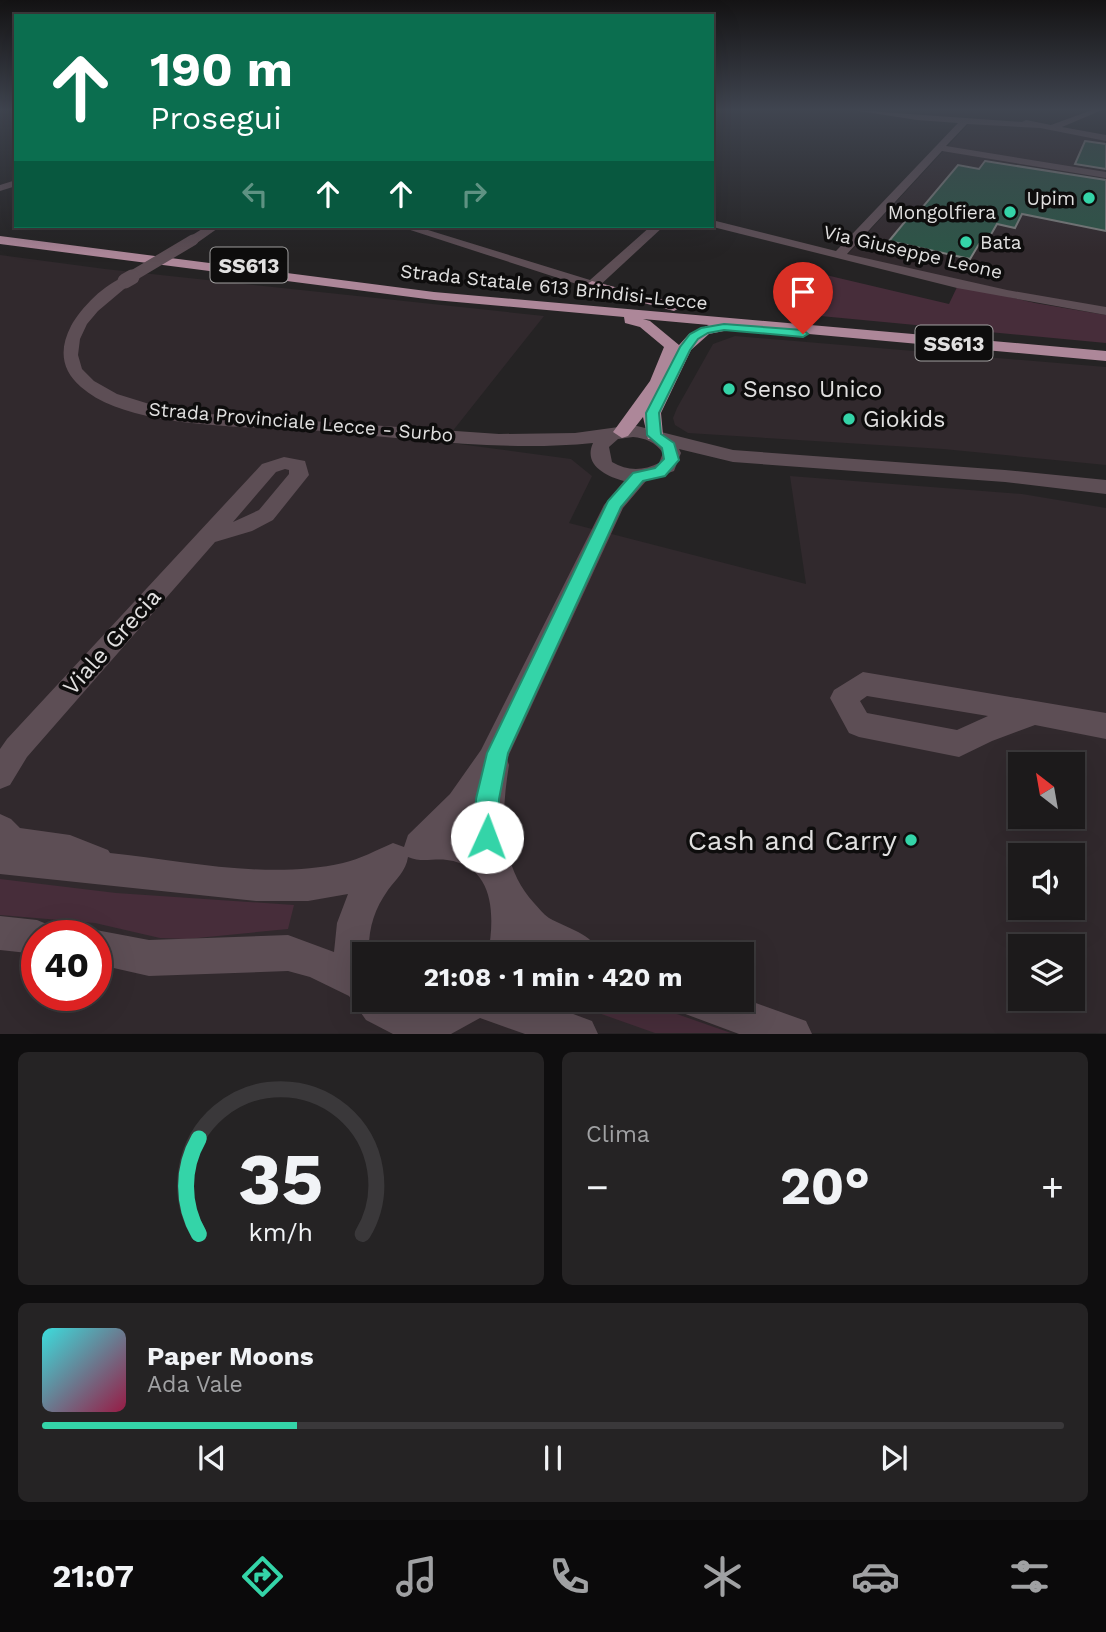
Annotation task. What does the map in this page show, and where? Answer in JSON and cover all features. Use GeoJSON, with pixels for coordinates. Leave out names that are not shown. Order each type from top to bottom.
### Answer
{"type":"FeatureCollection","features":[{"type":"Feature","properties":{"kind":"highway","name":"Strada Statale 613 Brindisi-Lecce"},"geometry":{"type":"LineString","coordinates":[[0,234],[438,289],[1106,348]]}},
{"type":"Feature","properties":{"kind":"highway","name":"Strada Statale 613 Brindisi-Lecce"},"geometry":{"type":"LineString","coordinates":[[0,240],[435,296],[1106,356]]}},
{"type":"Feature","properties":{"kind":"highway"},"geometry":{"type":"LineString","coordinates":[[592,285],[664,305],[796,318],[815,323]]}},
{"type":"Feature","properties":{"kind":"highway"},"geometry":{"type":"LineString","coordinates":[[507,303],[538,310],[624,319],[645,324],[672,346],[669,363],[638,414],[617,434]]}},
{"type":"Feature","properties":{"kind":"highway"},"geometry":{"type":"LineString","coordinates":[[658,438],[652,413],[684,349],[694,337],[705,330],[724,327],[855,338],[890,338]]}},
{"type":"Feature","properties":{"kind":"street"},"geometry":{"type":"LineString","coordinates":[[838,256],[930,158]]}},
{"type":"Feature","properties":{"kind":"street"},"geometry":{"type":"LineString","coordinates":[[1003,158],[1106,175]]}},
{"type":"Feature","properties":{"kind":"street","name":"Via Giuseppe Leone"},"geometry":{"type":"LineString","coordinates":[[714,224],[838,256],[1028,298],[1106,311]]}},
{"type":"Feature","properties":{"kind":"street","name":"Strada Provinciale Lecce - Surbo"},"geometry":{"type":"LineString","coordinates":[[212,228],[125,281],[93,304],[83,317],[70,346],[72,361],[79,375],[109,397],[132,406],[192,416],[545,442],[617,434]]}},
{"type":"Feature","properties":{"kind":"street"},"geometry":{"type":"LineString","coordinates":[[410,228],[592,285],[656,228]]}},
{"type":"Feature","properties":{"kind":"street"},"geometry":{"type":"LineString","coordinates":[[614,505],[611,469],[599,453],[605,440],[617,434],[644,432],[658,438],[733,456],[1106,486]]}},
{"type":"Feature","properties":{"kind":"street"},"geometry":{"type":"LineString","coordinates":[[658,438],[672,453],[667,467]]}},
{"type":"Feature","properties":{"kind":"street","name":"Strada Provinciale Lecce - Surbo"},"geometry":{"type":"LineString","coordinates":[[545,442],[611,469]]}},
{"type":"Feature","properties":{"kind":"street"},"geometry":{"type":"LineString","coordinates":[[611,469],[638,477],[650,476],[667,467],[733,456]]}},
{"type":"Feature","properties":{"kind":"street"},"geometry":{"type":"LineString","coordinates":[[352,942],[352,929],[360,902],[374,878],[444,827],[471,795],[498,753],[614,505],[638,477]]}},
{"type":"Feature","properties":{"kind":"street","name":"Viale Grecia"},"geometry":{"type":"LineString","coordinates":[[0,775],[9,754],[207,537]]}},
{"type":"Feature","properties":{"kind":"street"},"geometry":{"type":"LineString","coordinates":[[1035,713],[983,730],[959,744],[859,724],[843,698],[863,684],[1035,713],[1106,726]]}},
{"type":"Feature","properties":{"kind":"street"},"geometry":{"type":"LineString","coordinates":[[498,753],[488,799],[487,837],[503,886],[511,925],[507,942]]}},
{"type":"Feature","properties":{"kind":"street"},"geometry":{"type":"LineString","coordinates":[[0,830],[13,843],[70,851],[129,873]]}},
{"type":"Feature","properties":{"kind":"street"},"geometry":{"type":"LineString","coordinates":[[0,858],[256,885],[308,885],[345,879],[407,852],[442,842],[463,846],[481,856],[534,928],[560,942]]}},
{"type":"Feature","properties":{"kind":"street"},"geometry":{"type":"LineString","coordinates":[[0,933],[21,935]]}},
{"type":"Feature","properties":{"kind":"street"},"geometry":{"type":"LineString","coordinates":[[112,950],[149,958],[288,953],[315,961],[352,982]]}},
{"type":"Feature","properties":{"kind":"street"},"geometry":{"type":"LineString","coordinates":[[388,1012],[398,1018],[425,1021],[455,1012]]}},
{"type":"Feature","properties":{"kind":"street"},"geometry":{"type":"LineString","coordinates":[[515,1012],[579,1034]]}},
{"type":"Feature","properties":{"kind":"street"},"geometry":{"type":"LineString","coordinates":[[730,1012],[793,1034]]}},
{"type":"Feature","properties":{"kind":"shaded area"},"geometry":{"type":"Polygon","coordinates":[[[936,158],[1106,158],[1106,308],[1018,293],[847,255],[936,158]]]}},
{"type":"Feature","properties":{"kind":"shaded area"},"geometry":{"type":"Polygon","coordinates":[[[0,255],[105,269],[544,316],[444,442],[571,459],[592,476],[569,523],[806,584],[790,476],[1022,494],[1106,508],[1106,1033],[0,1034],[0,255]]]}},
{"type":"Feature","properties":{"kind":"shaded area"},"geometry":{"type":"Polygon","coordinates":[[[813,272],[949,304],[958,285],[1035,303],[1106,315],[1106,343],[789,313],[792,306],[786,299],[813,272]]]}},
{"type":"Feature","properties":{"kind":"shaded area"},"geometry":{"type":"Polygon","coordinates":[[[735,336],[1106,367],[1106,465],[943,449],[688,433],[675,425],[673,418],[677,408],[713,344],[735,336]]]}},
{"type":"Feature","properties":{"kind":"shaded area"},"geometry":{"type":"Polygon","coordinates":[[[0,879],[116,893],[294,905],[288,929],[187,939],[160,938],[112,927],[112,920],[59,920],[0,915],[0,879]]]}},
{"type":"Feature","properties":{"kind":"shaded area"},"geometry":{"type":"Polygon","coordinates":[[[596,1012],[671,1012],[731,1033],[655,1033],[596,1012]]]}},
{"type":"Feature","properties":{"kind":"building"},"geometry":{"type":"Polygon","coordinates":[[[1077,158],[1106,158],[1106,169],[1075,164],[1077,158]]]}},
{"type":"Feature","properties":{"kind":"building","name":"Mongolfiera"},"geometry":{"type":"Polygon","coordinates":[[[985,161],[1106,180],[1106,231],[1022,214],[1015,228],[997,224],[985,245],[979,244],[970,259],[889,241],[917,207],[922,208],[958,165],[979,169],[985,161]]]}},
{"type":"Feature","properties":{"kind":"place","name":"Upim"},"geometry":{"type":"Point","coordinates":[1089,198]}},
{"type":"Feature","properties":{"kind":"place","name":"Mongolfiera"},"geometry":{"type":"Point","coordinates":[1010,212]}},
{"type":"Feature","properties":{"kind":"place","name":"Bata"},"geometry":{"type":"Point","coordinates":[966,242]}},
{"type":"Feature","properties":{"kind":"place","name":"Senso Unico"},"geometry":{"type":"Point","coordinates":[729,389]}},
{"type":"Feature","properties":{"kind":"place","name":"Giokids"},"geometry":{"type":"Point","coordinates":[849,419]}},
{"type":"Feature","properties":{"kind":"place","name":"Cash and Carry"},"geometry":{"type":"Point","coordinates":[911,840]}},
{"type":"Feature","properties":{"kind":"route"},"geometry":{"type":"LineString","coordinates":[[487,837],[488,799],[498,753],[614,505],[638,477],[660,472],[671,460],[669,446],[654,435],[652,413],[673,376],[684,349],[694,337],[705,330],[724,327],[803,334]]}}]}
